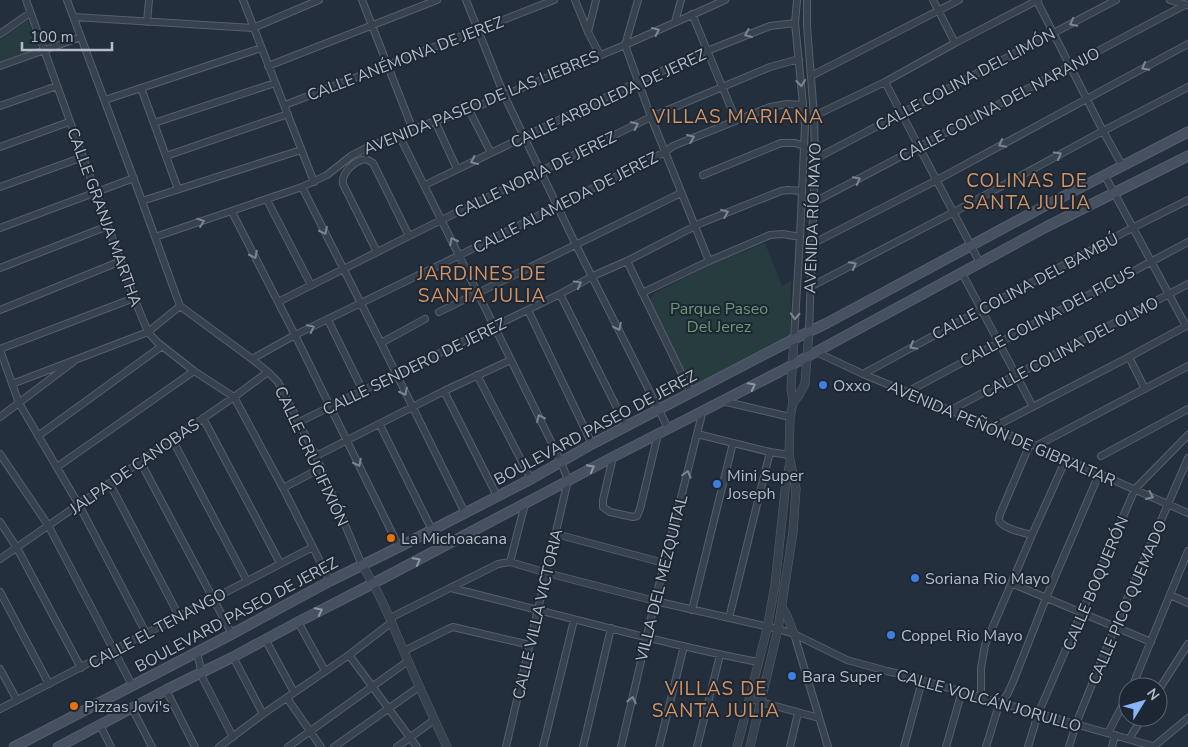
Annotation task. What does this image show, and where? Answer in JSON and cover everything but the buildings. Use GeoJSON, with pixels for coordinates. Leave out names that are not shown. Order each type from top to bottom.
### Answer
{"type":"FeatureCollection","features":[{"type":"Feature","properties":{"kind":"main road","name":"BOULEVARD PASEO DE JEREZ"},"geometry":{"type":"LineString","coordinates":[[14,747],[26,744],[132,685],[330,581],[531,479],[626,426],[827,323],[971,245],[1188,132]]}},
{"type":"Feature","properties":{"kind":"main road"},"geometry":{"type":"LineString","coordinates":[[65,746],[166,690],[374,584],[613,456],[792,365],[1046,227],[1188,156]]}},
{"type":"Feature","properties":{"kind":"street","name":"CALLE GRANJA MARTHA"},"geometry":{"type":"LineString","coordinates":[[26,0],[69,122],[148,332],[162,346],[194,371],[234,397]]}},
{"type":"Feature","properties":{"kind":"street"},"geometry":{"type":"LineString","coordinates":[[12,384],[148,332],[180,306],[67,0]]}},
{"type":"Feature","properties":{"kind":"street"},"geometry":{"type":"LineString","coordinates":[[147,22],[149,0]]}},
{"type":"Feature","properties":{"kind":"street"},"geometry":{"type":"LineString","coordinates":[[243,0],[314,182]]}},
{"type":"Feature","properties":{"kind":"street"},"geometry":{"type":"LineString","coordinates":[[74,17],[254,28],[320,0]]}},
{"type":"Feature","properties":{"kind":"street"},"geometry":{"type":"LineString","coordinates":[[362,0],[413,130]]}},
{"type":"Feature","properties":{"kind":"street"},"geometry":{"type":"LineString","coordinates":[[268,66],[437,0]]}},
{"type":"Feature","properties":{"kind":"street"},"geometry":{"type":"LineString","coordinates":[[466,0],[504,95],[524,138],[668,428]]}},
{"type":"Feature","properties":{"kind":"street","name":"CALLE ANÉMONA DE JEREZ"},"geometry":{"type":"LineString","coordinates":[[285,105],[554,0]]}},
{"type":"Feature","properties":{"kind":"street"},"geometry":{"type":"LineString","coordinates":[[575,0],[600,55]]}},
{"type":"Feature","properties":{"kind":"street"},"geometry":{"type":"LineString","coordinates":[[588,32],[596,0]]}},
{"type":"Feature","properties":{"kind":"street"},"geometry":{"type":"LineString","coordinates":[[638,0],[625,45],[651,117],[709,262]]}},
{"type":"Feature","properties":{"kind":"street"},"geometry":{"type":"LineString","coordinates":[[675,22],[681,0]]}},
{"type":"Feature","properties":{"kind":"street","name":"AVENIDA PASEO DE LAS LIEBRES"},"geometry":{"type":"LineString","coordinates":[[155,238],[314,182],[327,175],[359,151],[435,121],[469,110],[625,45],[724,0]]}},
{"type":"Feature","properties":{"kind":"street","name":"AVENIDA RÍO MAYO"},"geometry":{"type":"LineString","coordinates":[[750,747],[778,629],[796,505],[795,480],[789,455],[804,146],[803,105],[795,24],[797,0]]}},
{"type":"Feature","properties":{"kind":"street","name":"AVENIDA RÍO MAYO"},"geometry":{"type":"LineString","coordinates":[[793,403],[805,384],[814,202],[814,116],[807,26],[807,0]]}},
{"type":"Feature","properties":{"kind":"street"},"geometry":{"type":"LineString","coordinates":[[933,0],[955,43]]}},
{"type":"Feature","properties":{"kind":"street"},"geometry":{"type":"LineString","coordinates":[[811,76],[959,0]]}},
{"type":"Feature","properties":{"kind":"street"},"geometry":{"type":"LineString","coordinates":[[814,116],[886,82],[955,43],[1038,0],[1123,167]]}},
{"type":"Feature","properties":{"kind":"street","name":"CALLE COLINA DEL LIMÓN"},"geometry":{"type":"LineString","coordinates":[[815,159],[1116,0]]}},
{"type":"Feature","properties":{"kind":"street"},"geometry":{"type":"LineString","coordinates":[[1170,0],[1186,5]]}},
{"type":"Feature","properties":{"kind":"street","name":"CALLE COLINA DEL NARANJO"},"geometry":{"type":"LineString","coordinates":[[814,202],[920,148],[1070,65],[1186,5]]}},
{"type":"Feature","properties":{"kind":"street"},"geometry":{"type":"LineString","coordinates":[[0,34],[30,13]]}},
{"type":"Feature","properties":{"kind":"street"},"geometry":{"type":"LineString","coordinates":[[692,14],[736,120]]}},
{"type":"Feature","properties":{"kind":"street","name":"CALLE ARBOLEDA DE JEREZ"},"geometry":{"type":"LineString","coordinates":[[425,185],[638,82],[707,51],[761,28],[780,24],[795,24]]}},
{"type":"Feature","properties":{"kind":"street"},"geometry":{"type":"LineString","coordinates":[[0,66],[81,37]]}},
{"type":"Feature","properties":{"kind":"street"},"geometry":{"type":"LineString","coordinates":[[812,244],[937,180],[1188,44]]}},
{"type":"Feature","properties":{"kind":"street"},"geometry":{"type":"LineString","coordinates":[[105,100],[261,48]]}},
{"type":"Feature","properties":{"kind":"street","name":"CALLE NORIA DE JEREZ"},"geometry":{"type":"LineString","coordinates":[[278,302],[651,117],[770,67],[799,59]]}},
{"type":"Feature","properties":{"kind":"street"},"geometry":{"type":"LineString","coordinates":[[154,123],[275,82]]}},
{"type":"Feature","properties":{"kind":"street"},"geometry":{"type":"LineString","coordinates":[[886,82],[980,263]]}},
{"type":"Feature","properties":{"kind":"street"},"geometry":{"type":"LineString","coordinates":[[0,106],[57,86]]}},
{"type":"Feature","properties":{"kind":"street"},"geometry":{"type":"LineString","coordinates":[[810,287],[1188,87]]}},
{"type":"Feature","properties":{"kind":"street"},"geometry":{"type":"LineString","coordinates":[[140,88],[178,189]]}},
{"type":"Feature","properties":{"kind":"street","name":"CALLE ALAMEDA DE JEREZ"},"geometry":{"type":"LineString","coordinates":[[252,359],[665,152],[672,146],[778,105],[803,105]]}},
{"type":"Feature","properties":{"kind":"street"},"geometry":{"type":"LineString","coordinates":[[469,110],[491,153]]}},
{"type":"Feature","properties":{"kind":"street"},"geometry":{"type":"LineString","coordinates":[[166,156],[288,114]]}},
{"type":"Feature","properties":{"kind":"street"},"geometry":{"type":"LineString","coordinates":[[435,121],[457,169]]}},
{"type":"Feature","properties":{"kind":"street"},"geometry":{"type":"LineString","coordinates":[[0,147],[69,122]]}},
{"type":"Feature","properties":{"kind":"street"},"geometry":{"type":"LineString","coordinates":[[400,135],[561,462],[568,480]]}},
{"type":"Feature","properties":{"kind":"street"},"geometry":{"type":"LineString","coordinates":[[703,175],[780,143],[795,143],[804,146]]}},
{"type":"Feature","properties":{"kind":"street"},"geometry":{"type":"LineString","coordinates":[[142,201],[301,150]]}},
{"type":"Feature","properties":{"kind":"street"},"geometry":{"type":"LineString","coordinates":[[0,188],[83,156]]}},
{"type":"Feature","properties":{"kind":"street"},"geometry":{"type":"LineString","coordinates":[[377,252],[342,184],[345,174],[359,160],[366,159],[373,164],[409,236]]}},
{"type":"Feature","properties":{"kind":"street"},"geometry":{"type":"LineString","coordinates":[[992,428],[1187,326],[1162,285],[1151,261],[1104,176]]}},
{"type":"Feature","properties":{"kind":"street"},"geometry":{"type":"LineString","coordinates":[[0,228],[134,178]]}},
{"type":"Feature","properties":{"kind":"street"},"geometry":{"type":"LineString","coordinates":[[302,187],[465,513]]}},
{"type":"Feature","properties":{"kind":"street","name":"CALLE SENDERO DE JEREZ"},"geometry":{"type":"LineString","coordinates":[[300,422],[695,226],[782,191],[802,191]]}},
{"type":"Feature","properties":{"kind":"street"},"geometry":{"type":"LineString","coordinates":[[438,312],[682,193]]}},
{"type":"Feature","properties":{"kind":"street"},"geometry":{"type":"LineString","coordinates":[[267,200],[312,285]]}},
{"type":"Feature","properties":{"kind":"street","name":"CALLE COLINA DEL BAMBÚ"},"geometry":{"type":"LineString","coordinates":[[863,374],[1132,228],[1188,200]]}},
{"type":"Feature","properties":{"kind":"street"},"geometry":{"type":"LineString","coordinates":[[232,212],[400,547]]}},
{"type":"Feature","properties":{"kind":"street"},"geometry":{"type":"LineString","coordinates":[[0,268],[108,226]]}},
{"type":"Feature","properties":{"kind":"street"},"geometry":{"type":"LineString","coordinates":[[642,293],[770,235],[800,236]]}},
{"type":"Feature","properties":{"kind":"street","name":"CALLE COLINA DEL FICUS"},"geometry":{"type":"LineString","coordinates":[[907,392],[1188,242]]}},
{"type":"Feature","properties":{"kind":"street"},"geometry":{"type":"LineString","coordinates":[[627,260],[691,393]]}},
{"type":"Feature","properties":{"kind":"street"},"geometry":{"type":"LineString","coordinates":[[0,310],[121,261]]}},
{"type":"Feature","properties":{"kind":"street"},"geometry":{"type":"LineString","coordinates":[[962,273],[1033,407]]}},
{"type":"Feature","properties":{"kind":"street","name":"CALLE COLINA DEL OLMO"},"geometry":{"type":"LineString","coordinates":[[951,410],[1188,284]]}},
{"type":"Feature","properties":{"kind":"street"},"geometry":{"type":"LineString","coordinates":[[560,294],[626,426]]}},
{"type":"Feature","properties":{"kind":"street"},"geometry":{"type":"LineString","coordinates":[[134,298],[0,349],[19,403],[79,504],[146,633]]}},
{"type":"Feature","properties":{"kind":"street","name":"CALLE CRUCIFIXIÓN"},"geometry":{"type":"LineString","coordinates":[[180,306],[252,359],[278,382],[316,456],[362,565],[374,584],[391,620],[447,747]]}},
{"type":"Feature","properties":{"kind":"street"},"geometry":{"type":"LineString","coordinates":[[528,310],[592,444]]}},
{"type":"Feature","properties":{"kind":"street"},"geometry":{"type":"LineString","coordinates":[[381,343],[425,318]]}},
{"type":"Feature","properties":{"kind":"street"},"geometry":{"type":"LineString","coordinates":[[328,320],[363,391]]}},
{"type":"Feature","properties":{"kind":"street"},"geometry":{"type":"LineString","coordinates":[[38,436],[162,346]]}},
{"type":"Feature","properties":{"kind":"street","name":"AVENIDA PEÑÓN DE GIBRALTAR"},"geometry":{"type":"LineString","coordinates":[[816,352],[863,374],[1036,446],[1188,513]]}},
{"type":"Feature","properties":{"kind":"street"},"geometry":{"type":"LineString","coordinates":[[0,417],[81,357]]}},
{"type":"Feature","properties":{"kind":"street"},"geometry":{"type":"LineString","coordinates":[[1129,357],[1145,390]]}},
{"type":"Feature","properties":{"kind":"street"},"geometry":{"type":"LineString","coordinates":[[316,456],[444,391],[511,360]]}},
{"type":"Feature","properties":{"kind":"street"},"geometry":{"type":"LineString","coordinates":[[1036,446],[1188,366]]}},
{"type":"Feature","properties":{"kind":"street"},"geometry":{"type":"LineString","coordinates":[[57,467],[194,371]]}},
{"type":"Feature","properties":{"kind":"street","name":"JALPA DE CANOBAS"},"geometry":{"type":"LineString","coordinates":[[0,559],[268,372]]}},
{"type":"Feature","properties":{"kind":"street"},"geometry":{"type":"LineString","coordinates":[[477,375],[531,479]]}},
{"type":"Feature","properties":{"kind":"street"},"geometry":{"type":"LineString","coordinates":[[444,391],[497,496]]}},
{"type":"Feature","properties":{"kind":"street"},"geometry":{"type":"LineString","coordinates":[[234,397],[330,581]]}},
{"type":"Feature","properties":{"kind":"street"},"geometry":{"type":"LineString","coordinates":[[722,401],[790,417]]}},
{"type":"Feature","properties":{"kind":"street"},"geometry":{"type":"LineString","coordinates":[[1101,456],[1188,408]]}},
{"type":"Feature","properties":{"kind":"street","name":"VILLA DEL MEZQUITAL"},"geometry":{"type":"LineString","coordinates":[[621,747],[664,563],[703,410]]}},
{"type":"Feature","properties":{"kind":"street"},"geometry":{"type":"LineString","coordinates":[[203,418],[280,564]]}},
{"type":"Feature","properties":{"kind":"street"},"geometry":{"type":"LineString","coordinates":[[380,425],[432,530]]}},
{"type":"Feature","properties":{"kind":"street"},"geometry":{"type":"LineString","coordinates":[[613,456],[603,507],[610,512],[633,518],[637,516],[640,509],[658,434]]}},
{"type":"Feature","properties":{"kind":"street"},"geometry":{"type":"LineString","coordinates":[[697,434],[789,455]]}},
{"type":"Feature","properties":{"kind":"street","name":"CALLE BOQUERÓN"},"geometry":{"type":"LineString","coordinates":[[1028,747],[1038,714],[1135,489],[1188,435]]}},
{"type":"Feature","properties":{"kind":"street"},"geometry":{"type":"LineString","coordinates":[[172,439],[247,581]]}},
{"type":"Feature","properties":{"kind":"street"},"geometry":{"type":"LineString","coordinates":[[692,610],[733,443]]}},
{"type":"Feature","properties":{"kind":"street"},"geometry":{"type":"LineString","coordinates":[[1030,444],[1001,512],[999,521],[1009,528],[1032,535]]}},
{"type":"Feature","properties":{"kind":"street"},"geometry":{"type":"LineString","coordinates":[[729,618],[770,452]]}},
{"type":"Feature","properties":{"kind":"street"},"geometry":{"type":"LineString","coordinates":[[0,454],[48,525],[132,685]]}},
{"type":"Feature","properties":{"kind":"street","name":"CALLE PICO QUEMADO"},"geometry":{"type":"LineString","coordinates":[[1070,747],[1076,724],[1115,627],[1188,458]]}},
{"type":"Feature","properties":{"kind":"street"},"geometry":{"type":"LineString","coordinates":[[980,696],[980,668],[985,645],[1066,459]]}},
{"type":"Feature","properties":{"kind":"street"},"geometry":{"type":"LineString","coordinates":[[140,461],[232,634]]}},
{"type":"Feature","properties":{"kind":"street","name":"AVENIDA RÍO MAYO"},"geometry":{"type":"LineString","coordinates":[[737,747],[767,627],[775,585],[786,482],[790,463]]}},
{"type":"Feature","properties":{"kind":"street"},"geometry":{"type":"LineString","coordinates":[[283,488],[321,468]]}},
{"type":"Feature","properties":{"kind":"street"},"geometry":{"type":"LineString","coordinates":[[986,747],[996,715],[1008,693],[1099,474]]}},
{"type":"Feature","properties":{"kind":"street","name":"CALLE VILLA VICTORIA"},"geometry":{"type":"LineString","coordinates":[[506,747],[568,480]]}},
{"type":"Feature","properties":{"kind":"street"},"geometry":{"type":"LineString","coordinates":[[110,484],[179,616]]}},
{"type":"Feature","properties":{"kind":"street"},"geometry":{"type":"LineString","coordinates":[[223,746],[263,714],[349,655],[391,620],[498,564],[510,562],[525,504]]}},
{"type":"Feature","properties":{"kind":"street"},"geometry":{"type":"LineString","coordinates":[[0,522],[17,548],[81,668]]}},
{"type":"Feature","properties":{"kind":"street"},"geometry":{"type":"LineString","coordinates":[[556,534],[664,563]]}},
{"type":"Feature","properties":{"kind":"street","name":"CALLE EL TENANGO"},"geometry":{"type":"LineString","coordinates":[[0,709],[313,547]]}},
{"type":"Feature","properties":{"kind":"street"},"geometry":{"type":"LineString","coordinates":[[1136,677],[1170,595],[1186,562],[1188,551]]}},
{"type":"Feature","properties":{"kind":"street","name":"CALLE VOLCÁN JORULLO"},"geometry":{"type":"LineString","coordinates":[[510,562],[547,574],[778,629],[794,634],[847,660],[980,696],[1154,747]]}},
{"type":"Feature","properties":{"kind":"street"},"geometry":{"type":"LineString","coordinates":[[1012,583],[1151,642]]}},
{"type":"Feature","properties":{"kind":"street"},"geometry":{"type":"LineString","coordinates":[[451,588],[574,620],[720,655],[758,662]]}},
{"type":"Feature","properties":{"kind":"street"},"geometry":{"type":"LineString","coordinates":[[0,592],[49,684]]}},
{"type":"Feature","properties":{"kind":"street"},"geometry":{"type":"LineString","coordinates":[[1170,595],[1188,603]]}},
{"type":"Feature","properties":{"kind":"street"},"geometry":{"type":"LineString","coordinates":[[782,607],[794,634],[828,747]]}},
{"type":"Feature","properties":{"kind":"street"},"geometry":{"type":"LineString","coordinates":[[543,747],[574,620]]}},
{"type":"Feature","properties":{"kind":"street"},"geometry":{"type":"LineString","coordinates":[[298,622],[325,671]]}},
{"type":"Feature","properties":{"kind":"street"},"geometry":{"type":"LineString","coordinates":[[404,651],[453,628],[530,646]]}},
{"type":"Feature","properties":{"kind":"street"},"geometry":{"type":"LineString","coordinates":[[583,747],[611,628]]}},
{"type":"Feature","properties":{"kind":"street"},"geometry":{"type":"LineString","coordinates":[[265,639],[294,692]]}},
{"type":"Feature","properties":{"kind":"street"},"geometry":{"type":"LineString","coordinates":[[1167,677],[1188,644]]}},
{"type":"Feature","properties":{"kind":"street"},"geometry":{"type":"LineString","coordinates":[[659,747],[684,646]]}},
{"type":"Feature","properties":{"kind":"street"},"geometry":{"type":"LineString","coordinates":[[197,652],[206,686],[233,738]]}},
{"type":"Feature","properties":{"kind":"street"},"geometry":{"type":"LineString","coordinates":[[349,655],[417,747]]}},
{"type":"Feature","properties":{"kind":"street"},"geometry":{"type":"LineString","coordinates":[[697,747],[720,655]]}},
{"type":"Feature","properties":{"kind":"street"},"geometry":{"type":"LineString","coordinates":[[233,657],[263,714]]}},
{"type":"Feature","properties":{"kind":"street"},"geometry":{"type":"LineString","coordinates":[[288,747],[408,661]]}},
{"type":"Feature","properties":{"kind":"street"},"geometry":{"type":"LineString","coordinates":[[0,669],[17,700]]}},
{"type":"Feature","properties":{"kind":"street"},"geometry":{"type":"LineString","coordinates":[[904,747],[922,681]]}},
{"type":"Feature","properties":{"kind":"street"},"geometry":{"type":"LineString","coordinates":[[334,747],[420,687]]}},
{"type":"Feature","properties":{"kind":"street"},"geometry":{"type":"LineString","coordinates":[[166,690],[195,747]]}},
{"type":"Feature","properties":{"kind":"street"},"geometry":{"type":"LineString","coordinates":[[946,747],[962,691]]}},
{"type":"Feature","properties":{"kind":"street"},"geometry":{"type":"LineString","coordinates":[[287,698],[321,747]]}},
{"type":"Feature","properties":{"kind":"street"},"geometry":{"type":"LineString","coordinates":[[750,699],[819,718]]}},
{"type":"Feature","properties":{"kind":"street"},"geometry":{"type":"LineString","coordinates":[[132,708],[152,747]]}},
{"type":"Feature","properties":{"kind":"street"},"geometry":{"type":"LineString","coordinates":[[790,747],[798,713]]}},
{"type":"Feature","properties":{"kind":"street"},"geometry":{"type":"LineString","coordinates":[[1108,733],[1118,714]]}},
{"type":"Feature","properties":{"kind":"street"},"geometry":{"type":"LineString","coordinates":[[1154,747],[1188,718]]}},
{"type":"Feature","properties":{"kind":"street"},"geometry":{"type":"LineString","coordinates":[[397,747],[434,720]]}},
{"type":"Feature","properties":{"kind":"street"},"geometry":{"type":"LineString","coordinates":[[100,725],[111,747]]}},
{"type":"Feature","properties":{"kind":"street"},"geometry":{"type":"LineString","coordinates":[[1130,739],[1137,727]]}},
{"type":"Feature","properties":{"kind":"street"},"geometry":{"type":"LineString","coordinates":[[1112,747],[1115,735]]}},
{"type":"Feature","properties":{"kind":"green space"},"geometry":{"type":"Polygon","coordinates":[[[28,20],[38,49],[0,63],[0,40],[28,20]]]}},
{"type":"Feature","properties":{"kind":"green space","name":"Parque Paseo Del Jerez"},"geometry":{"type":"Polygon","coordinates":[[[765,243],[782,286],[791,281],[790,338],[695,387],[692,386],[652,306],[651,298],[655,293],[711,264],[765,243]]]}},
{"type":"Feature","properties":{"kind":"place","name":"Oxxo"},"geometry":{"type":"Point","coordinates":[823,385]}},
{"type":"Feature","properties":{"kind":"place","name":"Mini Super Joseph"},"geometry":{"type":"Point","coordinates":[717,484]}},
{"type":"Feature","properties":{"kind":"place","name":"La Michoacana"},"geometry":{"type":"Point","coordinates":[391,538]}},
{"type":"Feature","properties":{"kind":"place","name":"Soriana Rio Mayo"},"geometry":{"type":"Point","coordinates":[915,578]}},
{"type":"Feature","properties":{"kind":"place","name":"Coppel Rio Mayo"},"geometry":{"type":"Point","coordinates":[891,635]}},
{"type":"Feature","properties":{"kind":"place","name":"Bara Super"},"geometry":{"type":"Point","coordinates":[792,676]}},
{"type":"Feature","properties":{"kind":"place","name":"Pizzas Jovi's"},"geometry":{"type":"Point","coordinates":[74,706]}},
{"type":"Feature","properties":{"kind":"district","name":"VILLAS MARIANA"},"geometry":{"type":"Point","coordinates":[738,116]}},
{"type":"Feature","properties":{"kind":"district","name":"COLINAS DE SANTA JULIA"},"geometry":{"type":"Point","coordinates":[1027,191]}},
{"type":"Feature","properties":{"kind":"district","name":"JARDINES DE SANTA JULIA"},"geometry":{"type":"Point","coordinates":[482,284]}},
{"type":"Feature","properties":{"kind":"district","name":"VILLAS DE SANTA JULIA"},"geometry":{"type":"Point","coordinates":[716,699]}}]}
